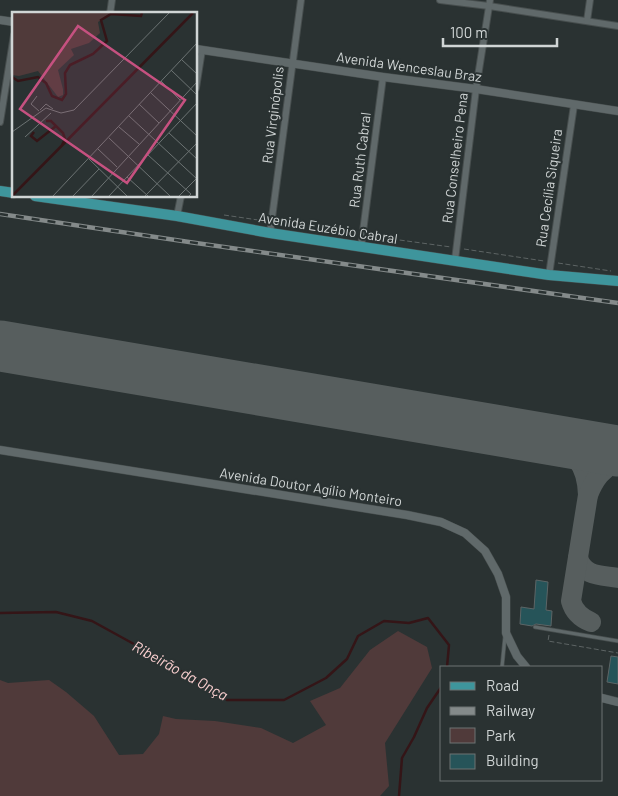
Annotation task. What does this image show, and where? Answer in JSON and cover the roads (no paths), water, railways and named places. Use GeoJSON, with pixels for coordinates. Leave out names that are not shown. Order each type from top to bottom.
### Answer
{"type":"FeatureCollection","features":[{"type":"Feature","properties":{"kind":"main road","name":"Avenida Euzébio Cabral"},"geometry":{"type":"LineString","coordinates":[[58,198],[81,200],[361,247],[549,274],[618,281]]}},
{"type":"Feature","properties":{"kind":"street","name":"Rua Virginópolis"},"geometry":{"type":"LineString","coordinates":[[270,233],[301,0]]}},
{"type":"Feature","properties":{"kind":"street"},"geometry":{"type":"LineString","coordinates":[[440,0],[490,3],[618,26]]}},
{"type":"Feature","properties":{"kind":"street"},"geometry":{"type":"LineString","coordinates":[[587,21],[590,0]]}},
{"type":"Feature","properties":{"kind":"street","name":"Rua Conselheiro Pena"},"geometry":{"type":"LineString","coordinates":[[455,260],[476,89],[490,3]]}},
{"type":"Feature","properties":{"kind":"street"},"geometry":{"type":"LineString","coordinates":[[0,122],[12,47]]}},
{"type":"Feature","properties":{"kind":"street","name":"Avenida Wenceslau Braz"},"geometry":{"type":"LineString","coordinates":[[199,50],[618,111]]}},
{"type":"Feature","properties":{"kind":"street"},"geometry":{"type":"LineString","coordinates":[[198,63],[199,50]]}},
{"type":"Feature","properties":{"kind":"street","name":"Rua Ruth Cabral"},"geometry":{"type":"LineString","coordinates":[[361,247],[383,77]]}},
{"type":"Feature","properties":{"kind":"street","name":"Rua Cecília Siqueira"},"geometry":{"type":"LineString","coordinates":[[549,274],[574,105]]}},
{"type":"Feature","properties":{"kind":"street"},"geometry":{"type":"LineString","coordinates":[[178,216],[180,198]]}},
{"type":"Feature","properties":{"kind":"street","name":"Avenida Doutor Agílio Monteiro"},"geometry":{"type":"LineString","coordinates":[[0,450],[441,522],[465,533],[485,551],[498,574],[506,597],[506,633],[517,656],[525,666]]}},
{"type":"Feature","properties":{"kind":"street"},"geometry":{"type":"LineString","coordinates":[[603,698],[618,702]]}},
{"type":"Feature","properties":{"kind":"lane"},"geometry":{"type":"LineString","coordinates":[[536,627],[618,641]]}},
{"type":"Feature","properties":{"kind":"lane"},"geometry":{"type":"LineString","coordinates":[[502,666],[506,633]]}},
{"type":"Feature","properties":{"kind":"waterway","name":"Ribeirão da Onça"},"geometry":{"type":"LineString","coordinates":[[0,613],[56,612],[92,621],[163,660],[227,700],[284,700],[326,678],[347,659],[358,636],[384,621],[409,623],[428,618],[449,645],[447,666]]}},
{"type":"Feature","properties":{"kind":"waterway","name":"Ribeirão da Onça"},"geometry":{"type":"LineString","coordinates":[[399,796],[402,758],[427,708],[440,689]]}},
{"type":"Feature","properties":{"kind":"railway"},"geometry":{"type":"LineString","coordinates":[[0,214],[618,303]]}}]}
